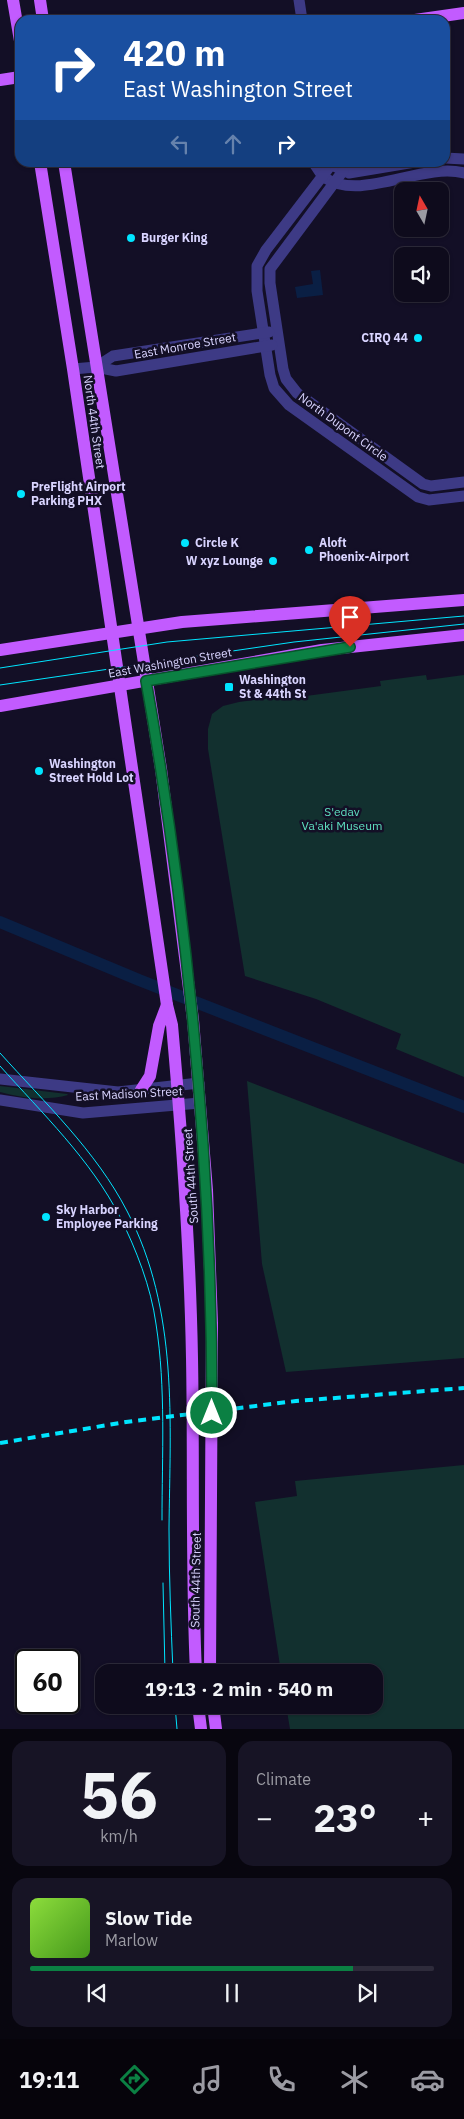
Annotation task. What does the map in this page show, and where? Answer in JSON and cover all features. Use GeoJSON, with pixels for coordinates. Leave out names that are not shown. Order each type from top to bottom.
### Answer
{"type":"FeatureCollection","features":[{"type":"Feature","properties":{"kind":"main road"},"geometry":{"type":"LineString","coordinates":[[13,0],[16,15]]}},
{"type":"Feature","properties":{"kind":"main road"},"geometry":{"type":"LineString","coordinates":[[40,0],[42,15]]}},
{"type":"Feature","properties":{"kind":"main road"},"geometry":{"type":"LineString","coordinates":[[450,15],[464,13]]}},
{"type":"Feature","properties":{"kind":"main road"},"geometry":{"type":"LineString","coordinates":[[0,80],[15,78]]}},
{"type":"Feature","properties":{"kind":"main road","name":"North 44th Street"},"geometry":{"type":"LineString","coordinates":[[41,167],[120,686]]}},
{"type":"Feature","properties":{"kind":"main road","name":"North 44th Street"},"geometry":{"type":"LineString","coordinates":[[65,167],[146,681]]}},
{"type":"Feature","properties":{"kind":"main road"},"geometry":{"type":"LineString","coordinates":[[0,650],[138,628],[256,615],[464,600]]}},
{"type":"Feature","properties":{"kind":"main road","name":"East Washington Street"},"geometry":{"type":"LineString","coordinates":[[0,706],[322,650],[464,635]]}},
{"type":"Feature","properties":{"kind":"main road","name":"South 44th Street"},"geometry":{"type":"LineString","coordinates":[[146,681],[164,794],[188,973],[207,1190],[212,1323],[210,1664]]}},
{"type":"Feature","properties":{"kind":"main road","name":"South 44th Street"},"geometry":{"type":"LineString","coordinates":[[120,686],[160,962],[172,1025],[180,1106],[192,1357],[193,1611],[196,1664]]}},
{"type":"Feature","properties":{"kind":"main road"},"geometry":{"type":"LineString","coordinates":[[141,1090],[150,1076],[159,1026],[167,1004]]}},
{"type":"Feature","properties":{"kind":"main road"},"geometry":{"type":"LineString","coordinates":[[199,1714],[201,1729]]}},
{"type":"Feature","properties":{"kind":"main road"},"geometry":{"type":"LineString","coordinates":[[214,1714],[216,1729]]}},
{"type":"Feature","properties":{"kind":"street"},"geometry":{"type":"LineString","coordinates":[[299,0],[301,15]]}},
{"type":"Feature","properties":{"kind":"street"},"geometry":{"type":"LineString","coordinates":[[450,158],[464,158]]}},
{"type":"Feature","properties":{"kind":"street"},"geometry":{"type":"LineString","coordinates":[[317,167],[323,176],[334,182],[354,186],[445,172],[464,173]]}},
{"type":"Feature","properties":{"kind":"street","name":"North Dupont Circle"},"geometry":{"type":"LineString","coordinates":[[328,167],[266,250],[257,266],[257,291],[270,375],[274,388],[289,405],[418,497],[429,500],[464,496]]}},
{"type":"Feature","properties":{"kind":"street"},"geometry":{"type":"LineString","coordinates":[[335,167],[342,171],[359,172],[387,167]]}},
{"type":"Feature","properties":{"kind":"street","name":"North Dupont Circle"},"geometry":{"type":"LineString","coordinates":[[342,171],[270,270],[276,331],[286,379],[297,393],[423,484],[431,486],[464,482]]}},
{"type":"Feature","properties":{"kind":"street","name":"East Monroe Street"},"geometry":{"type":"LineString","coordinates":[[73,369],[96,366],[113,356],[276,331]]}},
{"type":"Feature","properties":{"kind":"street","name":"East Monroe Street"},"geometry":{"type":"LineString","coordinates":[[96,366],[116,372],[279,344]]}},
{"type":"Feature","properties":{"kind":"street","name":"East Madison Street"},"geometry":{"type":"LineString","coordinates":[[0,1079],[118,1092],[198,1083]]}},
{"type":"Feature","properties":{"kind":"street","name":"East Madison Street"},"geometry":{"type":"LineString","coordinates":[[0,1100],[83,1113],[200,1103]]}},
{"type":"Feature","properties":{"kind":"green space","name":"S'edav Va'aki Museum"},"geometry":{"type":"Polygon","coordinates":[[[426,675],[427,680],[464,675],[464,1077],[396,1049],[401,1034],[316,999],[245,976],[208,749],[208,729],[212,714],[223,706],[290,695],[291,698],[381,686],[380,681],[426,675]]]}},
{"type":"Feature","properties":{"kind":"green space"},"geometry":{"type":"Polygon","coordinates":[[[247,1081],[464,1164],[464,1358],[286,1372],[262,1264],[247,1081]]]}},
{"type":"Feature","properties":{"kind":"green space"},"geometry":{"type":"Polygon","coordinates":[[[0,1086],[68,1095],[51,1098],[17,1096],[0,1092],[0,1086]]]}},
{"type":"Feature","properties":{"kind":"green space"},"geometry":{"type":"Polygon","coordinates":[[[464,1465],[464,1729],[290,1729],[288,1714],[383,1714],[383,1664],[280,1664],[255,1502],[297,1496],[295,1481],[464,1465]]]}},
{"type":"Feature","properties":{"kind":"water"},"geometry":{"type":"Polygon","coordinates":[[[320,270],[323,295],[297,298],[295,287],[313,284],[311,271],[320,270]]]}},
{"type":"Feature","properties":{"kind":"waterway"},"geometry":{"type":"LineString","coordinates":[[0,922],[139,980],[464,1107]]}},
{"type":"Feature","properties":{"kind":"tram line"},"geometry":{"type":"LineString","coordinates":[[0,668],[167,642],[464,616]]}},
{"type":"Feature","properties":{"kind":"tram line"},"geometry":{"type":"LineString","coordinates":[[0,685],[294,642],[464,624]]}},
{"type":"Feature","properties":{"kind":"tram line"},"geometry":{"type":"LineString","coordinates":[[0,1053],[69,1128],[100,1168],[127,1211],[144,1249],[156,1287],[168,1367],[170,1407],[169,1547],[173,1664]]}},
{"type":"Feature","properties":{"kind":"tram line"},"geometry":{"type":"LineString","coordinates":[[0,1066],[65,1138],[95,1176],[120,1217],[142,1269],[154,1310],[161,1372],[163,1422],[162,1520]]}},
{"type":"Feature","properties":{"kind":"tram line"},"geometry":{"type":"LineString","coordinates":[[163,1583],[165,1664]]}},
{"type":"Feature","properties":{"kind":"tram line"},"geometry":{"type":"LineString","coordinates":[[176,1714],[177,1729]]}},
{"type":"Feature","properties":{"kind":"railway"},"geometry":{"type":"LineString","coordinates":[[0,1443],[126,1422],[296,1401],[464,1388]]}},
{"type":"Feature","properties":{"kind":"place","name":"Burger King"},"geometry":{"type":"Point","coordinates":[131,238]}},
{"type":"Feature","properties":{"kind":"place","name":"CIRQ 44"},"geometry":{"type":"Point","coordinates":[418,338]}},
{"type":"Feature","properties":{"kind":"place","name":"PreFlight Airport Parking PHX"},"geometry":{"type":"Point","coordinates":[21,494]}},
{"type":"Feature","properties":{"kind":"place","name":"Circle K"},"geometry":{"type":"Point","coordinates":[185,543]}},
{"type":"Feature","properties":{"kind":"place","name":"Aloft Phoenix-Airport"},"geometry":{"type":"Point","coordinates":[309,550]}},
{"type":"Feature","properties":{"kind":"place","name":"W xyz Lounge"},"geometry":{"type":"Point","coordinates":[273,561]}},
{"type":"Feature","properties":{"kind":"place","name":"Washington St & 44th St"},"geometry":{"type":"Point","coordinates":[229,687]}},
{"type":"Feature","properties":{"kind":"place","name":"Washington Street Hold Lot"},"geometry":{"type":"Point","coordinates":[39,771]}},
{"type":"Feature","properties":{"kind":"place","name":"Sky Harbor Employee Parking"},"geometry":{"type":"Point","coordinates":[46,1217]}},
{"type":"Feature","properties":{"kind":"route"},"geometry":{"type":"LineString","coordinates":[[212,1413],[212,1323],[207,1190],[195,1035],[184,932],[161,768],[146,681],[281,656],[350,647]]}}]}
